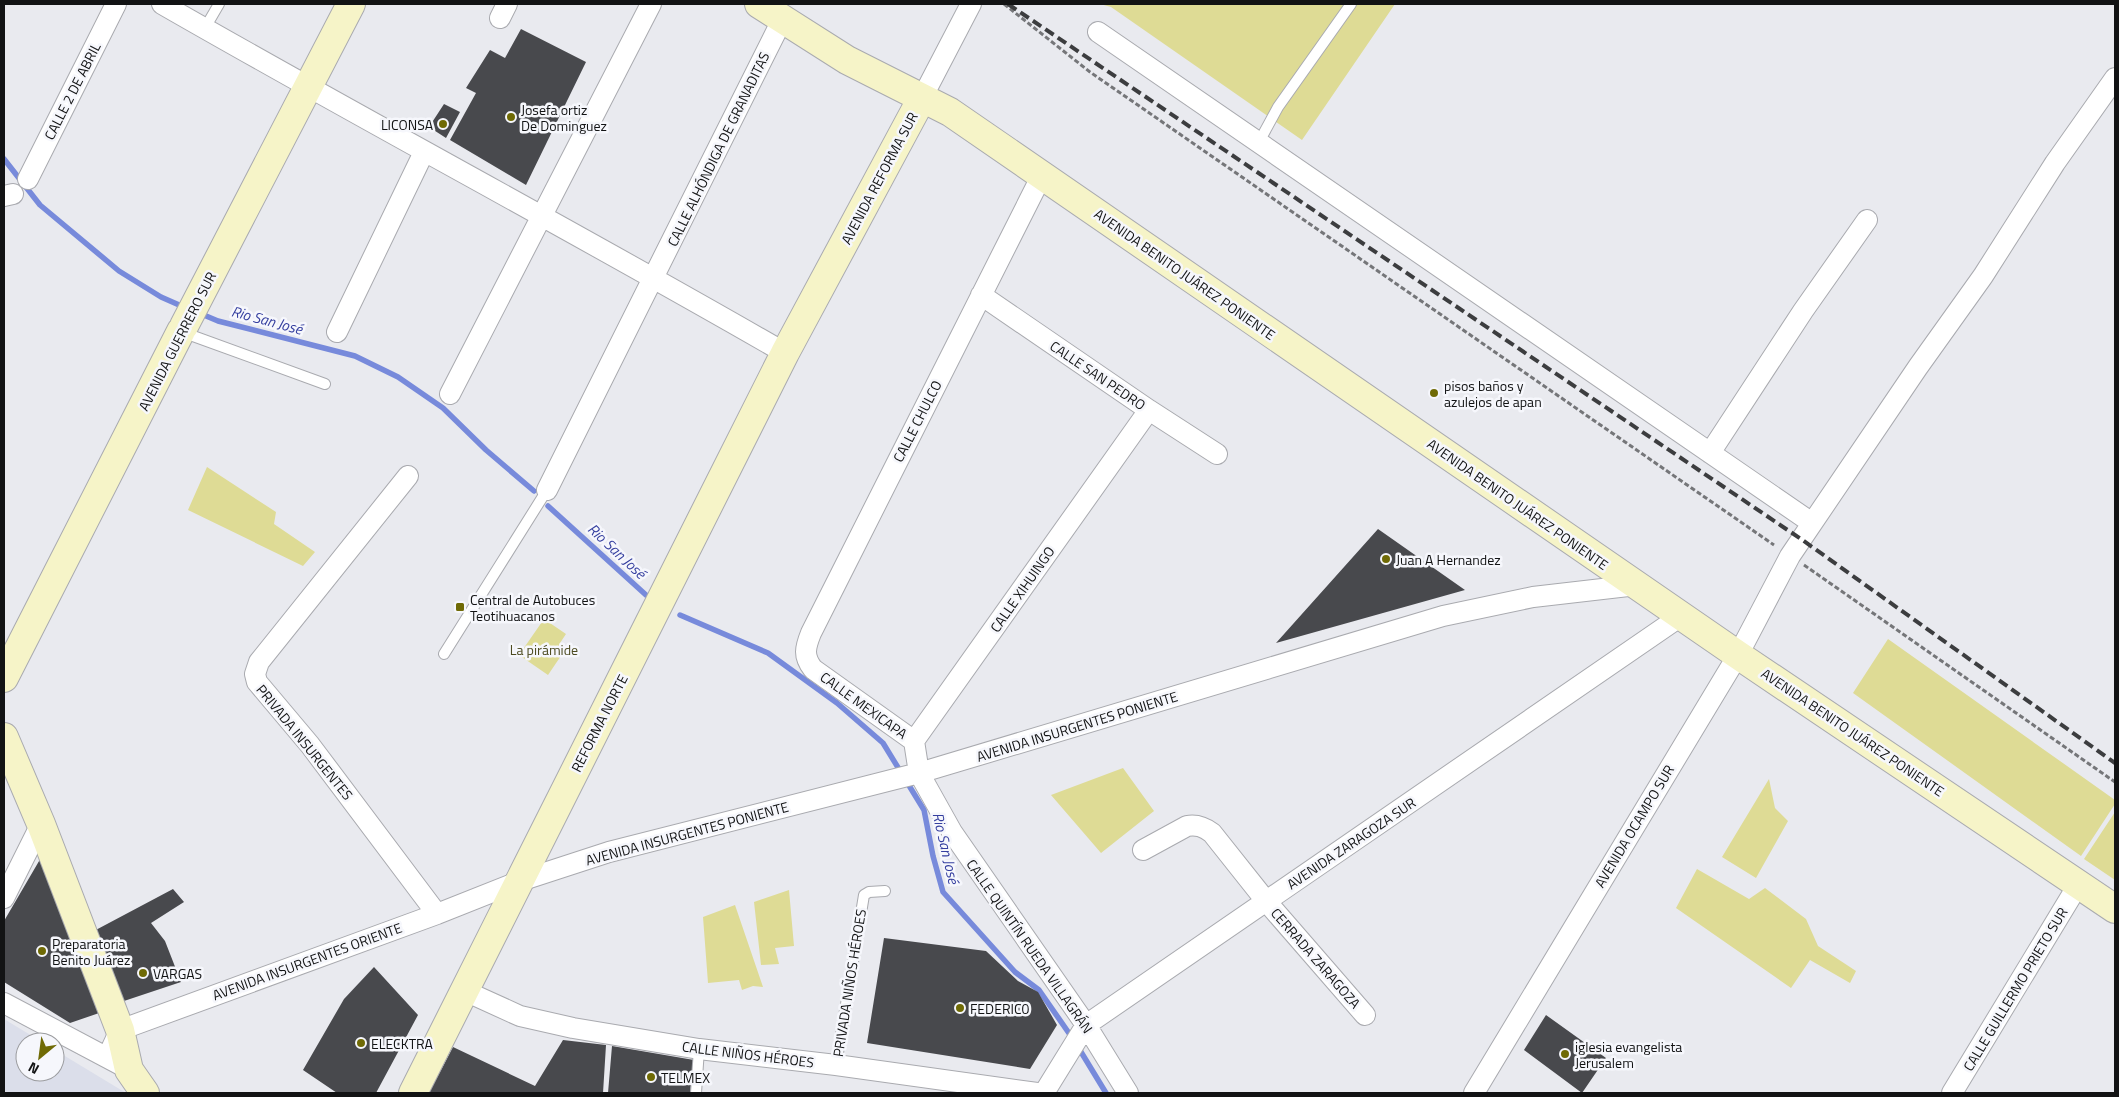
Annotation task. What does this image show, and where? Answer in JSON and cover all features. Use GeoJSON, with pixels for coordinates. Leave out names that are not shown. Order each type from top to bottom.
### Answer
{"type":"FeatureCollection","features":[{"type":"Feature","properties":{"kind":"main road","name":"AVENIDA GUERRERO SUR"},"geometry":{"type":"LineString","coordinates":[[4,678],[351,4]]}},
{"type":"Feature","properties":{"kind":"main road","name":"AVENIDA BENITO JUÁREZ PONIENTE"},"geometry":{"type":"LineString","coordinates":[[759,4],[847,60],[950,112],[1681,616],[2115,909]]}},
{"type":"Feature","properties":{"kind":"main road","name":"AVENIDA REFORMA SUR"},"geometry":{"type":"LineString","coordinates":[[785,353],[922,98]]}},
{"type":"Feature","properties":{"kind":"main road","name":"REFORMA NORTE"},"geometry":{"type":"LineString","coordinates":[[413,1093],[785,353]]}},
{"type":"Feature","properties":{"kind":"main road"},"geometry":{"type":"LineString","coordinates":[[4,738],[41,824],[120,1030],[118,1063],[145,1093]]}},
{"type":"Feature","properties":{"kind":"main road"},"geometry":{"type":"LineString","coordinates":[[118,1063],[147,1084],[155,1093]]}},
{"type":"Feature","properties":{"kind":"street","name":"CALLE 2 DE ABRIL"},"geometry":{"type":"LineString","coordinates":[[28,179],[116,4]]}},
{"type":"Feature","properties":{"kind":"street"},"geometry":{"type":"LineString","coordinates":[[162,4],[785,353]]}},
{"type":"Feature","properties":{"kind":"street"},"geometry":{"type":"LineString","coordinates":[[450,394],[651,4]]}},
{"type":"Feature","properties":{"kind":"street","name":"AVENIDA REFORMA SUR"},"geometry":{"type":"LineString","coordinates":[[922,98],[971,4]]}},
{"type":"Feature","properties":{"kind":"street","name":"CALLE ALHÓNDIGA DE GRANADITAS"},"geometry":{"type":"LineString","coordinates":[[547,490],[782,20]]}},
{"type":"Feature","properties":{"kind":"street"},"geometry":{"type":"LineString","coordinates":[[1098,32],[1812,523]]}},
{"type":"Feature","properties":{"kind":"street","name":"AVENIDA OCAMPO SUR"},"geometry":{"type":"LineString","coordinates":[[1474,1093],[1738,654],[1790,556],[1918,367],[1983,276],[2055,163],[2115,78]]}},
{"type":"Feature","properties":{"kind":"street"},"geometry":{"type":"LineString","coordinates":[[337,332],[424,152]]}},
{"type":"Feature","properties":{"kind":"street","name":"CALLE CHULCO"},"geometry":{"type":"LineString","coordinates":[[813,669],[806,660],[805,650],[811,633],[1042,175]]}},
{"type":"Feature","properties":{"kind":"street"},"geometry":{"type":"LineString","coordinates":[[1710,453],[1803,311],[1867,220]]}},
{"type":"Feature","properties":{"kind":"street","name":"CALLE SAN PEDRO"},"geometry":{"type":"LineString","coordinates":[[981,295],[1149,410],[1217,454]]}},
{"type":"Feature","properties":{"kind":"street","name":"CALLE XIHUINGO"},"geometry":{"type":"LineString","coordinates":[[914,741],[1149,410]]}},
{"type":"Feature","properties":{"kind":"street","name":"PRIVADA INSURGENTES"},"geometry":{"type":"LineString","coordinates":[[408,476],[259,662],[255,674],[257,682],[310,745],[437,914]]}},
{"type":"Feature","properties":{"kind":"street","name":"AVENIDA INSURGENTES PONIENTE"},"geometry":{"type":"LineString","coordinates":[[520,881],[609,852],[888,781],[1442,616],[1533,597],[1637,585]]}},
{"type":"Feature","properties":{"kind":"street","name":"AVENIDA ZARAGOZA SUR"},"geometry":{"type":"LineString","coordinates":[[1044,1093],[1082,1031],[1266,901],[1681,616]]}},
{"type":"Feature","properties":{"kind":"street","name":"CALLE MEXICAPA"},"geometry":{"type":"LineString","coordinates":[[813,669],[914,741]]}},
{"type":"Feature","properties":{"kind":"street"},"geometry":{"type":"LineString","coordinates":[[914,741],[915,773]]}},
{"type":"Feature","properties":{"kind":"street","name":"CALLE QUINTÍN RUEDA VILLAGRÁN"},"geometry":{"type":"LineString","coordinates":[[915,773],[1082,1031],[1128,1093]]}},
{"type":"Feature","properties":{"kind":"street"},"geometry":{"type":"LineString","coordinates":[[4,898],[41,824]]}},
{"type":"Feature","properties":{"kind":"street","name":"CERRADA ZARAGOZA"},"geometry":{"type":"LineString","coordinates":[[1143,850],[1187,826],[1193,825],[1205,828],[1212,833],[1266,901],[1365,1015]]}},
{"type":"Feature","properties":{"kind":"street","name":"AVENIDA INSURGENTES ORIENTE"},"geometry":{"type":"LineString","coordinates":[[120,1030],[437,914],[520,881]]}},
{"type":"Feature","properties":{"kind":"street","name":"CALLE GUILLERMO PRIETO SUR"},"geometry":{"type":"LineString","coordinates":[[1952,1093],[2078,885]]}},
{"type":"Feature","properties":{"kind":"street","name":"CALLE NIÑOS HÉROES"},"geometry":{"type":"LineString","coordinates":[[465,991],[520,1016],[573,1028],[699,1049],[836,1065],[1037,1093]]}},
{"type":"Feature","properties":{"kind":"street"},"geometry":{"type":"LineString","coordinates":[[4,1003],[118,1063]]}},
{"type":"Feature","properties":{"kind":"lane"},"geometry":{"type":"LineString","coordinates":[[205,28],[219,4]]}},
{"type":"Feature","properties":{"kind":"lane"},"geometry":{"type":"LineString","coordinates":[[1259,142],[1278,107],[1351,4]]}},
{"type":"Feature","properties":{"kind":"lane"},"geometry":{"type":"LineString","coordinates":[[187,321],[325,384]]}},
{"type":"Feature","properties":{"kind":"lane"},"geometry":{"type":"LineString","coordinates":[[444,654],[547,490]]}},
{"type":"Feature","properties":{"kind":"lane","name":"PRIVADA NIÑOS HÉROES"},"geometry":{"type":"LineString","coordinates":[[836,1065],[862,901],[866,892],[885,891]]}},
{"type":"Feature","properties":{"kind":"lane"},"geometry":{"type":"LineString","coordinates":[[696,1093],[699,1049]]}},
{"type":"Feature","properties":{"kind":"path"},"geometry":{"type":"LineString","coordinates":[[1004,4],[1090,72],[2115,782]]}},
{"type":"Feature","properties":{"kind":"shaded area"},"geometry":{"type":"Polygon","coordinates":[[[4,1019],[25,1032],[15,1032],[15,1082],[65,1082],[65,1056],[126,1093],[4,1093],[4,1019]]]}},
{"type":"Feature","properties":{"kind":"green space"},"geometry":{"type":"Polygon","coordinates":[[[1100,4],[1395,4],[1302,140],[1111,7],[1100,4]]]}},
{"type":"Feature","properties":{"kind":"green space"},"geometry":{"type":"Polygon","coordinates":[[[207,467],[276,512],[274,524],[315,552],[303,566],[188,510],[207,467]]]}},
{"type":"Feature","properties":{"kind":"green space","name":"La pirámide"},"geometry":{"type":"Polygon","coordinates":[[[544,619],[566,634],[560,643],[567,647],[548,675],[519,655],[544,619]]]}},
{"type":"Feature","properties":{"kind":"green space"},"geometry":{"type":"Polygon","coordinates":[[[1888,639],[2115,800],[2115,804],[2081,856],[1853,693],[1888,639]]]}},
{"type":"Feature","properties":{"kind":"green space"},"geometry":{"type":"Polygon","coordinates":[[[1123,768],[1154,811],[1101,853],[1051,795],[1123,768]]]}},
{"type":"Feature","properties":{"kind":"green space"},"geometry":{"type":"Polygon","coordinates":[[[1769,779],[1775,808],[1788,821],[1756,878],[1722,857],[1769,779]]]}},
{"type":"Feature","properties":{"kind":"green space"},"geometry":{"type":"Polygon","coordinates":[[[2115,812],[2115,880],[2084,859],[2115,812]]]}},
{"type":"Feature","properties":{"kind":"green space"},"geometry":{"type":"Polygon","coordinates":[[[1697,869],[1749,899],[1765,888],[1806,919],[1818,946],[1856,971],[1850,983],[1810,960],[1791,988],[1676,908],[1697,869]]]}},
{"type":"Feature","properties":{"kind":"green space"},"geometry":{"type":"Polygon","coordinates":[[[789,890],[794,946],[775,948],[779,964],[761,965],[754,902],[789,890]]]}},
{"type":"Feature","properties":{"kind":"green space"},"geometry":{"type":"Polygon","coordinates":[[[735,905],[763,987],[753,986],[742,990],[739,980],[708,983],[703,917],[735,905]]]}},
{"type":"Feature","properties":{"kind":"building","name":"Josefa ortiz De Dominguez"},"geometry":{"type":"Polygon","coordinates":[[[521,29],[586,62],[526,185],[450,140],[476,93],[466,88],[490,50],[505,58],[521,29]]]}},
{"type":"Feature","properties":{"kind":"building","name":"LICONSA"},"geometry":{"type":"Polygon","coordinates":[[[444,104],[460,112],[446,138],[429,127],[444,104]]]}},
{"type":"Feature","properties":{"kind":"building","name":"Juan A Hernandez"},"geometry":{"type":"Polygon","coordinates":[[[1378,529],[1465,590],[1276,643],[1378,529]]]}},
{"type":"Feature","properties":{"kind":"building","name":"Preparatoria Benito Juárez"},"geometry":{"type":"Polygon","coordinates":[[[42,856],[105,1011],[70,1023],[4,982],[4,921],[42,856]]]}},
{"type":"Feature","properties":{"kind":"building"},"geometry":{"type":"Polygon","coordinates":[[[173,889],[184,902],[151,923],[165,941],[181,982],[121,1002],[92,932],[173,889]]]}},
{"type":"Feature","properties":{"kind":"building","name":"FEDERIC0"},"geometry":{"type":"Polygon","coordinates":[[[884,938],[986,951],[1018,981],[1038,992],[1057,1025],[1030,1069],[867,1043],[884,938]]]}},
{"type":"Feature","properties":{"kind":"building","name":"ELECKTRA"},"geometry":{"type":"Polygon","coordinates":[[[374,967],[418,1015],[376,1093],[337,1093],[303,1070],[344,999],[374,967]]]}},
{"type":"Feature","properties":{"kind":"building","name":"iglesia evangelista Jerusalem"},"geometry":{"type":"Polygon","coordinates":[[[1546,1015],[1606,1058],[1582,1093],[1524,1050],[1546,1015]]]}},
{"type":"Feature","properties":{"kind":"building"},"geometry":{"type":"Polygon","coordinates":[[[563,1040],[606,1045],[603,1093],[429,1093],[453,1047],[535,1086],[563,1040]]]}},
{"type":"Feature","properties":{"kind":"building","name":"TELMEX"},"geometry":{"type":"Polygon","coordinates":[[[612,1046],[694,1060],[690,1093],[608,1093],[612,1046]]]}},
{"type":"Feature","properties":{"kind":"waterway","name":"Rio San José"},"geometry":{"type":"LineString","coordinates":[[4,159],[40,205],[119,271],[161,297],[186,308]]}},
{"type":"Feature","properties":{"kind":"waterway","name":"Rio San José"},"geometry":{"type":"LineString","coordinates":[[199,313],[218,321],[355,356],[398,377],[443,408],[486,450],[534,491]]}},
{"type":"Feature","properties":{"kind":"waterway","name":"Rio San José"},"geometry":{"type":"LineString","coordinates":[[548,506],[646,595]]}},
{"type":"Feature","properties":{"kind":"waterway","name":"Rio San José"},"geometry":{"type":"LineString","coordinates":[[680,615],[768,653],[837,703],[883,743],[924,810],[933,856],[943,892],[1015,972],[1039,990],[1073,1039]]}},
{"type":"Feature","properties":{"kind":"waterway","name":"Rio San José"},"geometry":{"type":"LineString","coordinates":[[1078,1047],[1106,1093]]}},
{"type":"Feature","properties":{"kind":"railway"},"geometry":{"type":"LineString","coordinates":[[1008,4],[1801,539],[2115,763]]}},
{"type":"Feature","properties":{"kind":"place","name":"Josefa ortiz De Dominguez"},"geometry":{"type":"Point","coordinates":[511,117]}},
{"type":"Feature","properties":{"kind":"place","name":"LICONSA"},"geometry":{"type":"Point","coordinates":[443,124]}},
{"type":"Feature","properties":{"kind":"place","name":"pisos baños y azulejos de apan"},"geometry":{"type":"Point","coordinates":[1434,393]}},
{"type":"Feature","properties":{"kind":"place","name":"Juan A Hernandez"},"geometry":{"type":"Point","coordinates":[1386,559]}},
{"type":"Feature","properties":{"kind":"place","name":"Central de Autobuces Teotihuacanos"},"geometry":{"type":"Point","coordinates":[460,607]}},
{"type":"Feature","properties":{"kind":"place","name":"Preparatoria Benito Juárez"},"geometry":{"type":"Point","coordinates":[42,951]}},
{"type":"Feature","properties":{"kind":"place","name":"VARGAS"},"geometry":{"type":"Point","coordinates":[143,973]}},
{"type":"Feature","properties":{"kind":"place","name":"FEDERIC0"},"geometry":{"type":"Point","coordinates":[960,1008]}},
{"type":"Feature","properties":{"kind":"place","name":"ELECKTRA"},"geometry":{"type":"Point","coordinates":[361,1043]}},
{"type":"Feature","properties":{"kind":"place","name":"iglesia evangelista Jerusalem"},"geometry":{"type":"Point","coordinates":[1565,1054]}},
{"type":"Feature","properties":{"kind":"place","name":"TELMEX"},"geometry":{"type":"Point","coordinates":[651,1077]}}]}
